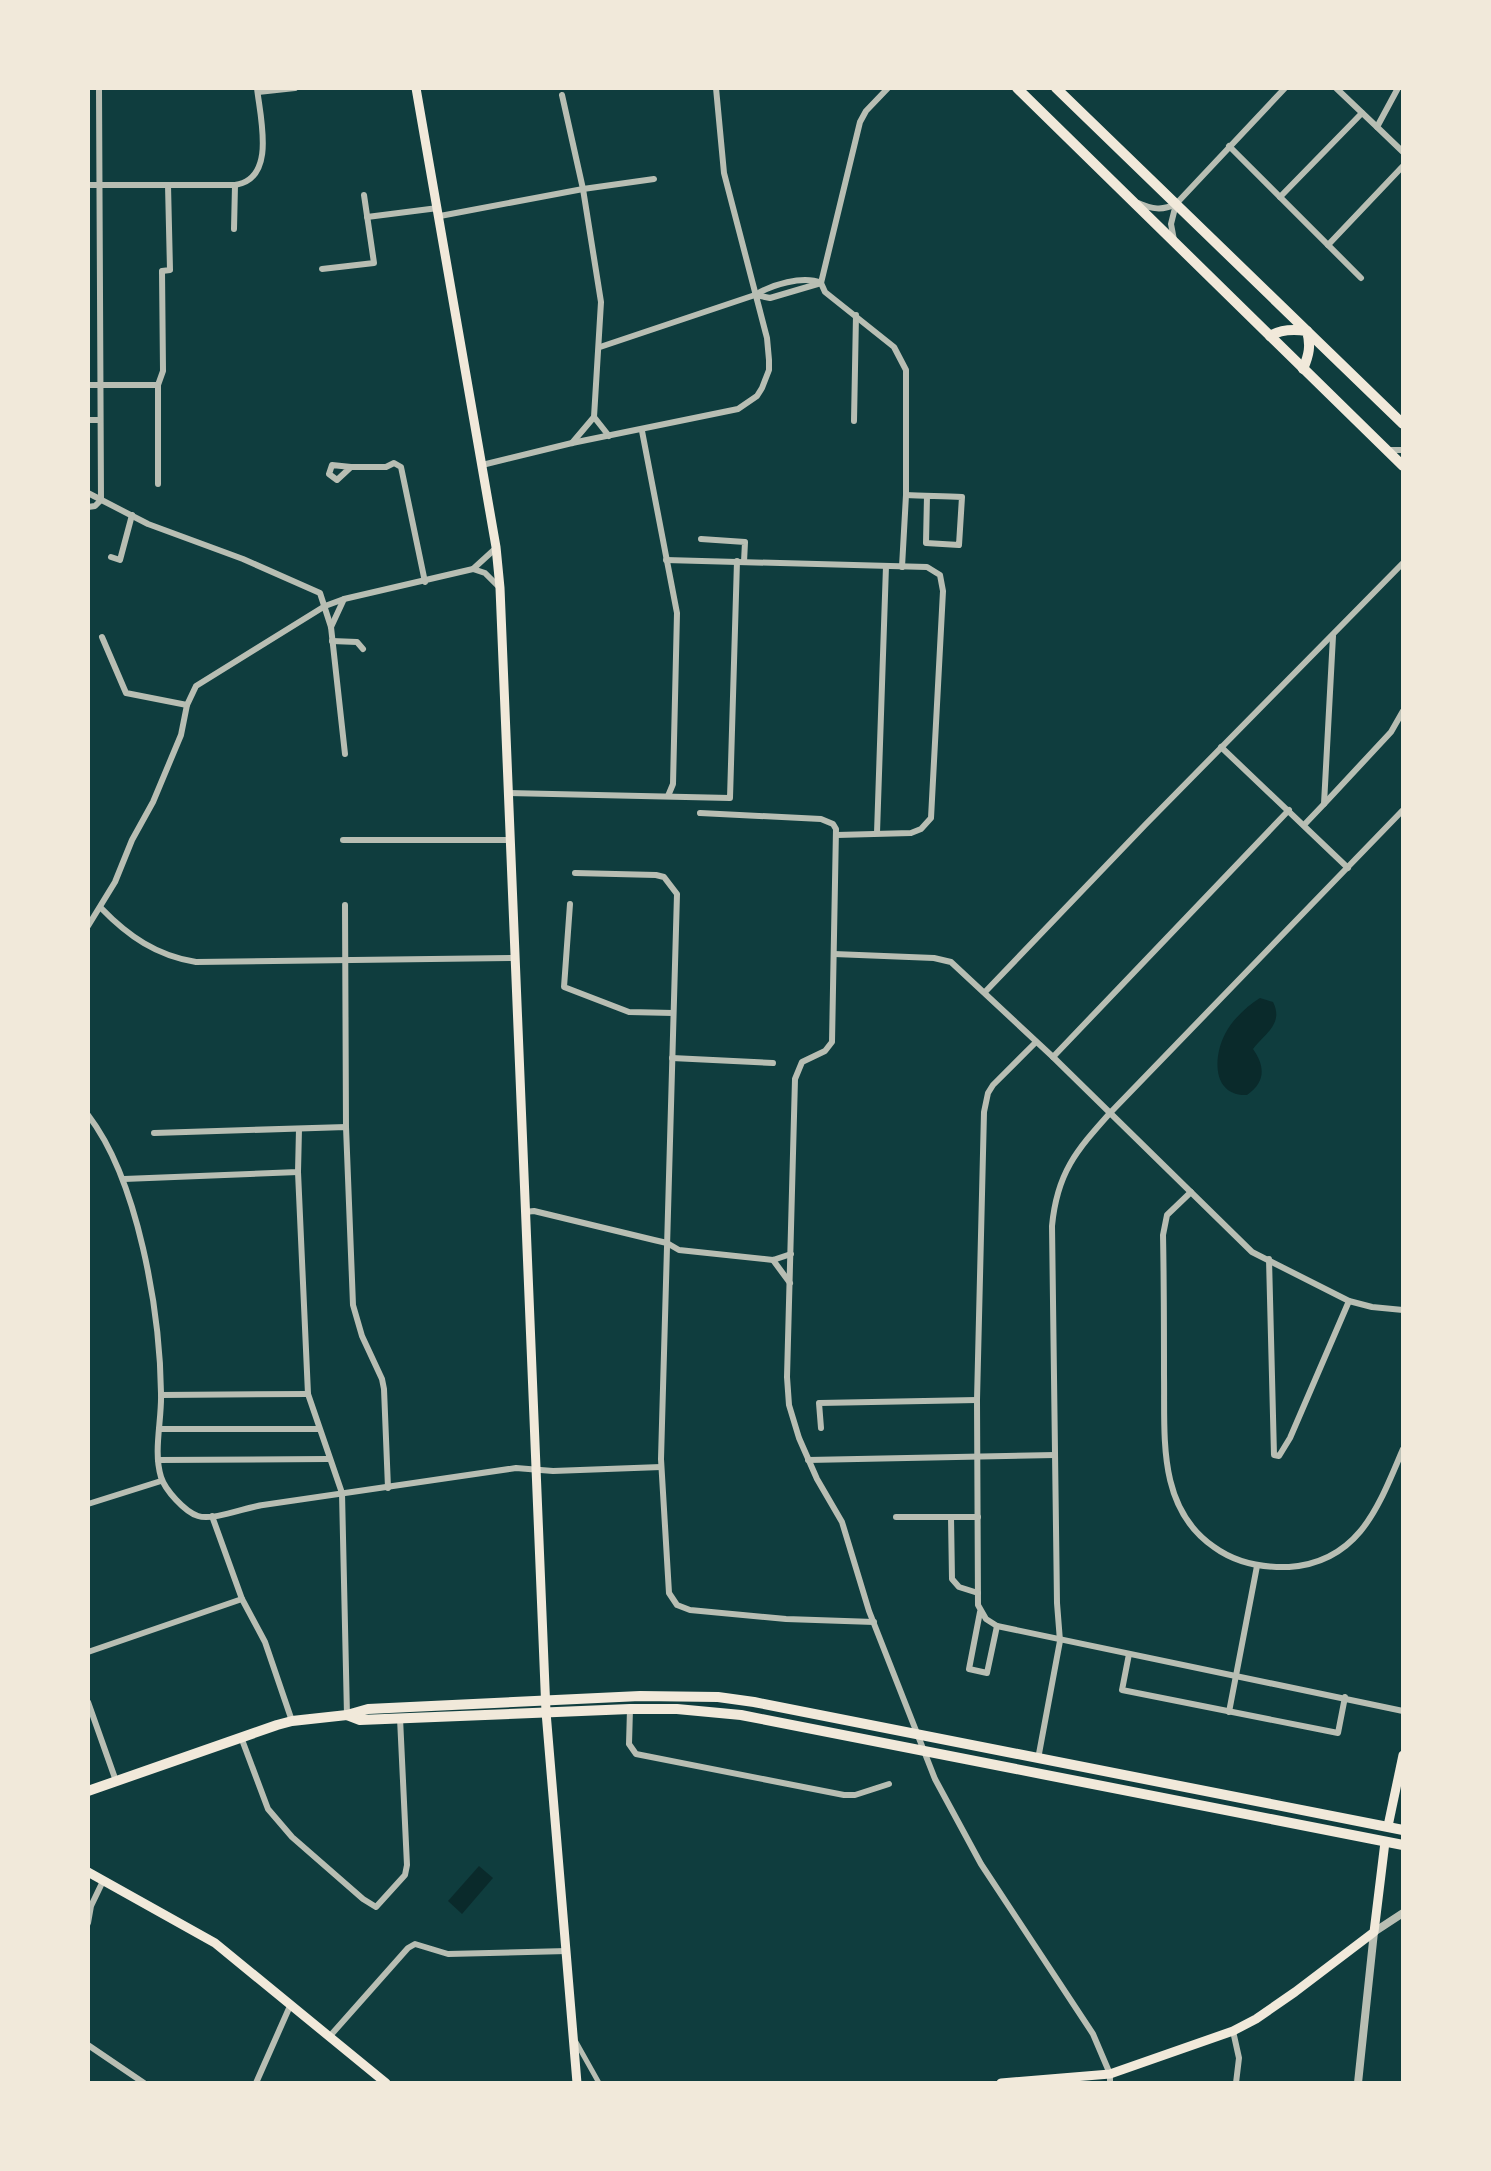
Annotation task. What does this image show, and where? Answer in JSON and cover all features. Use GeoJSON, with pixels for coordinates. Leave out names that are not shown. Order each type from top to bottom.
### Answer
{"type":"FeatureCollection","features":[{"type":"Feature","properties":{"kind":"main road"},"geometry":{"type":"LineString","coordinates":[[416,88],[496,547],[500,588],[546,1706],[577,2083]]}},
{"type":"Feature","properties":{"kind":"main road"},"geometry":{"type":"LineString","coordinates":[[1017,88],[1403,466]]}},
{"type":"Feature","properties":{"kind":"main road"},"geometry":{"type":"LineString","coordinates":[[1056,88],[1401,420]]}},
{"type":"Feature","properties":{"kind":"main road"},"geometry":{"type":"LineString","coordinates":[[1270,336],[1277,331],[1307,331]]}},
{"type":"Feature","properties":{"kind":"main road"},"geometry":{"type":"LineString","coordinates":[[1303,369],[1309,355],[1307,331]]}},
{"type":"Feature","properties":{"kind":"main road"},"geometry":{"type":"LineString","coordinates":[[347,1715],[360,1720],[640,1696],[718,1697],[1403,1830]]}},
{"type":"Feature","properties":{"kind":"main road"},"geometry":{"type":"LineString","coordinates":[[88,1791],[292,1721],[347,1715],[368,1709],[546,1706],[677,1709],[741,1715],[1403,1845]]}},
{"type":"Feature","properties":{"kind":"main road"},"geometry":{"type":"LineString","coordinates":[[1001,2083],[1110,2078],[1233,2031],[1295,1992],[1374,1932],[1385,1842],[1403,1755]]}},
{"type":"Feature","properties":{"kind":"main road"},"geometry":{"type":"LineString","coordinates":[[88,1872],[215,1943],[386,2083]]}},
{"type":"Feature","properties":{"kind":"street"},"geometry":{"type":"LineString","coordinates":[[88,507],[95,506],[101,500],[99,88]]}},
{"type":"Feature","properties":{"kind":"street"},"geometry":{"type":"LineString","coordinates":[[88,185],[244,184],[253,178],[262,161],[257,90],[295,88]]}},
{"type":"Feature","properties":{"kind":"street"},"geometry":{"type":"LineString","coordinates":[[482,465],[738,409],[757,396],[766,380],[769,360],[767,338],[724,173],[716,88]]}},
{"type":"Feature","properties":{"kind":"street"},"geometry":{"type":"LineString","coordinates":[[888,88],[860,122],[821,283],[825,292],[894,347],[906,370],[906,495],[902,567]]}},
{"type":"Feature","properties":{"kind":"street"},"geometry":{"type":"LineString","coordinates":[[1131,200],[1156,209],[1166,209],[1176,204],[1285,88]]}},
{"type":"Feature","properties":{"kind":"street"},"geometry":{"type":"LineString","coordinates":[[1336,88],[1403,152]]}},
{"type":"Feature","properties":{"kind":"street"},"geometry":{"type":"LineString","coordinates":[[1377,127],[1398,88]]}},
{"type":"Feature","properties":{"kind":"street"},"geometry":{"type":"LineString","coordinates":[[562,95],[583,189],[601,302],[594,417],[572,443]]}},
{"type":"Feature","properties":{"kind":"street"},"geometry":{"type":"LineString","coordinates":[[1280,197],[1362,113]]}},
{"type":"Feature","properties":{"kind":"street"},"geometry":{"type":"LineString","coordinates":[[1229,146],[1361,278]]}},
{"type":"Feature","properties":{"kind":"street"},"geometry":{"type":"LineString","coordinates":[[1328,245],[1403,166]]}},
{"type":"Feature","properties":{"kind":"street"},"geometry":{"type":"LineString","coordinates":[[367,217],[439,212],[654,179]]}},
{"type":"Feature","properties":{"kind":"street"},"geometry":{"type":"LineString","coordinates":[[158,484],[158,385],[163,371],[162,271],[170,270],[168,185]]}},
{"type":"Feature","properties":{"kind":"street"},"geometry":{"type":"LineString","coordinates":[[234,229],[235,185]]}},
{"type":"Feature","properties":{"kind":"street"},"geometry":{"type":"LineString","coordinates":[[322,269],[374,263],[364,195]]}},
{"type":"Feature","properties":{"kind":"street"},"geometry":{"type":"LineString","coordinates":[[1176,204],[1171,224],[1176,247]]}},
{"type":"Feature","properties":{"kind":"street"},"geometry":{"type":"LineString","coordinates":[[600,347],[755,295],[768,287],[813,279],[821,283]]}},
{"type":"Feature","properties":{"kind":"street"},"geometry":{"type":"LineString","coordinates":[[854,421],[856,315]]}},
{"type":"Feature","properties":{"kind":"street"},"geometry":{"type":"LineString","coordinates":[[88,385],[158,385]]}},
{"type":"Feature","properties":{"kind":"street"},"geometry":{"type":"LineString","coordinates":[[594,417],[609,436]]}},
{"type":"Feature","properties":{"kind":"street"},"geometry":{"type":"LineString","coordinates":[[88,420],[100,420]]}},
{"type":"Feature","properties":{"kind":"street"},"geometry":{"type":"LineString","coordinates":[[642,431],[677,613],[673,784],[668,796]]}},
{"type":"Feature","properties":{"kind":"street"},"geometry":{"type":"LineString","coordinates":[[1387,450],[1403,450]]}},
{"type":"Feature","properties":{"kind":"street"},"geometry":{"type":"LineString","coordinates":[[351,467],[386,467],[394,463],[401,467],[425,582]]}},
{"type":"Feature","properties":{"kind":"street"},"geometry":{"type":"LineString","coordinates":[[88,493],[132,515],[318,591],[331,627],[345,754]]}},
{"type":"Feature","properties":{"kind":"street"},"geometry":{"type":"LineString","coordinates":[[906,495],[962,497],[959,545],[926,543],[927,496]]}},
{"type":"Feature","properties":{"kind":"street"},"geometry":{"type":"LineString","coordinates":[[111,557],[120,560],[132,515]]}},
{"type":"Feature","properties":{"kind":"street"},"geometry":{"type":"LineString","coordinates":[[508,793],[730,798],[740,562],[745,542],[701,539]]}},
{"type":"Feature","properties":{"kind":"street"},"geometry":{"type":"LineString","coordinates":[[88,926],[101,908],[153,802],[181,735],[192,690],[208,677],[325,606],[473,569],[496,547]]}},
{"type":"Feature","properties":{"kind":"street"},"geometry":{"type":"LineString","coordinates":[[666,560],[886,566],[933,569],[940,575],[943,585],[932,814],[925,825],[911,833],[837,835]]}},
{"type":"Feature","properties":{"kind":"street"},"geometry":{"type":"LineString","coordinates":[[985,992],[1403,563]]}},
{"type":"Feature","properties":{"kind":"street"},"geometry":{"type":"LineString","coordinates":[[877,833],[886,566]]}},
{"type":"Feature","properties":{"kind":"street"},"geometry":{"type":"LineString","coordinates":[[473,569],[485,573],[500,588]]}},
{"type":"Feature","properties":{"kind":"street"},"geometry":{"type":"LineString","coordinates":[[331,627],[344,599]]}},
{"type":"Feature","properties":{"kind":"street"},"geometry":{"type":"LineString","coordinates":[[1324,804],[1333,635]]}},
{"type":"Feature","properties":{"kind":"street"},"geometry":{"type":"LineString","coordinates":[[102,637],[126,693],[187,705]]}},
{"type":"Feature","properties":{"kind":"street"},"geometry":{"type":"LineString","coordinates":[[332,641],[357,642],[363,649]]}},
{"type":"Feature","properties":{"kind":"street"},"geometry":{"type":"LineString","coordinates":[[1304,825],[1391,732],[1403,711]]}},
{"type":"Feature","properties":{"kind":"street"},"geometry":{"type":"LineString","coordinates":[[1221,747],[1348,868]]}},
{"type":"Feature","properties":{"kind":"street"},"geometry":{"type":"LineString","coordinates":[[1053,1057],[1289,810]]}},
{"type":"Feature","properties":{"kind":"street"},"geometry":{"type":"LineString","coordinates":[[1038,1759],[1060,1641],[1053,1213],[1062,1178],[1069,1163],[1110,1113],[1403,810]]}},
{"type":"Feature","properties":{"kind":"street"},"geometry":{"type":"LineString","coordinates":[[700,813],[821,819],[833,824],[837,835],[832,1042],[825,1051],[805,1059],[796,1077],[787,1390],[796,1430],[808,1460],[842,1522],[874,1622],[935,1779],[959,1827],[1093,2034],[1110,2078]]}},
{"type":"Feature","properties":{"kind":"street"},"geometry":{"type":"LineString","coordinates":[[343,840],[510,840]]}},
{"type":"Feature","properties":{"kind":"street"},"geometry":{"type":"LineString","coordinates":[[575,873],[656,875],[664,877],[677,894],[661,1467],[669,1593],[677,1605],[690,1610],[786,1619],[874,1622]]}},
{"type":"Feature","properties":{"kind":"street"},"geometry":{"type":"LineString","coordinates":[[570,904],[564,987],[629,1012],[673,1013]]}},
{"type":"Feature","properties":{"kind":"street"},"geometry":{"type":"LineString","coordinates":[[345,905],[346,1127],[353,1305],[384,1389],[388,1488]]}},
{"type":"Feature","properties":{"kind":"street"},"geometry":{"type":"LineString","coordinates":[[101,908],[119,927],[149,947],[184,960],[214,963],[515,958]]}},
{"type":"Feature","properties":{"kind":"street"},"geometry":{"type":"LineString","coordinates":[[834,954],[946,959],[1053,1057],[1252,1252],[1349,1301],[1403,1310]]}},
{"type":"Feature","properties":{"kind":"street"},"geometry":{"type":"LineString","coordinates":[[997,1626],[987,1673],[969,1669],[981,1610],[978,1593],[977,1400],[985,1101],[993,1085],[1036,1042]]}},
{"type":"Feature","properties":{"kind":"street"},"geometry":{"type":"LineString","coordinates":[[672,1058],[773,1063]]}},
{"type":"Feature","properties":{"kind":"street"},"geometry":{"type":"LineString","coordinates":[[88,1115],[101,1131],[124,1179],[158,1330],[161,1395],[158,1460],[161,1481],[194,1515],[212,1516],[257,1506],[516,1468],[553,1471],[661,1467]]}},
{"type":"Feature","properties":{"kind":"street"},"geometry":{"type":"LineString","coordinates":[[154,1133],[346,1127]]}},
{"type":"Feature","properties":{"kind":"street"},"geometry":{"type":"LineString","coordinates":[[299,1129],[298,1172],[308,1394],[342,1493],[347,1715]]}},
{"type":"Feature","properties":{"kind":"street"},"geometry":{"type":"LineString","coordinates":[[124,1179],[298,1172]]}},
{"type":"Feature","properties":{"kind":"street"},"geometry":{"type":"LineString","coordinates":[[1191,1192],[1167,1215],[1163,1235],[1168,1473],[1176,1502],[1194,1532],[1228,1556],[1257,1566],[1307,1564],[1333,1555],[1359,1534],[1372,1517],[1403,1449]]}},
{"type":"Feature","properties":{"kind":"street"},"geometry":{"type":"LineString","coordinates":[[525,1212],[534,1211],[667,1243],[679,1250],[773,1260],[791,1254]]}},
{"type":"Feature","properties":{"kind":"street"},"geometry":{"type":"LineString","coordinates":[[1269,1259],[1274,1455],[1279,1456],[1290,1438],[1349,1301]]}},
{"type":"Feature","properties":{"kind":"street"},"geometry":{"type":"LineString","coordinates":[[773,1260],[791,1283]]}},
{"type":"Feature","properties":{"kind":"street"},"geometry":{"type":"LineString","coordinates":[[161,1395],[308,1394]]}},
{"type":"Feature","properties":{"kind":"street"},"geometry":{"type":"LineString","coordinates":[[821,1428],[819,1403],[977,1400]]}},
{"type":"Feature","properties":{"kind":"street"},"geometry":{"type":"LineString","coordinates":[[159,1429],[318,1429]]}},
{"type":"Feature","properties":{"kind":"street"},"geometry":{"type":"LineString","coordinates":[[808,1460],[1055,1455]]}},
{"type":"Feature","properties":{"kind":"street"},"geometry":{"type":"LineString","coordinates":[[158,1460],[328,1459]]}},
{"type":"Feature","properties":{"kind":"street"},"geometry":{"type":"LineString","coordinates":[[88,1504],[161,1481]]}},
{"type":"Feature","properties":{"kind":"street"},"geometry":{"type":"LineString","coordinates":[[212,1516],[242,1599],[265,1642],[292,1721]]}},
{"type":"Feature","properties":{"kind":"street"},"geometry":{"type":"LineString","coordinates":[[896,1517],[978,1517]]}},
{"type":"Feature","properties":{"kind":"street"},"geometry":{"type":"LineString","coordinates":[[951,1517],[952,1579],[956,1585],[978,1593]]}},
{"type":"Feature","properties":{"kind":"street"},"geometry":{"type":"LineString","coordinates":[[1229,1712],[1257,1566]]}},
{"type":"Feature","properties":{"kind":"street"},"geometry":{"type":"LineString","coordinates":[[88,1652],[242,1599]]}},
{"type":"Feature","properties":{"kind":"street"},"geometry":{"type":"LineString","coordinates":[[981,1610],[991,1624],[997,1626],[1403,1711]]}},
{"type":"Feature","properties":{"kind":"street"},"geometry":{"type":"LineString","coordinates":[[1129,1654],[1122,1690],[1229,1712],[1338,1733],[1345,1697]]}},
{"type":"Feature","properties":{"kind":"street"},"geometry":{"type":"LineString","coordinates":[[88,1702],[116,1781]]}},
{"type":"Feature","properties":{"kind":"street"},"geometry":{"type":"LineString","coordinates":[[630,1709],[629,1744],[636,1754],[844,1795],[855,1795],[889,1784]]}},
{"type":"Feature","properties":{"kind":"street"},"geometry":{"type":"LineString","coordinates":[[241,1737],[268,1809],[292,1837],[376,1907],[405,1875],[407,1865],[400,1718]]}},
{"type":"Feature","properties":{"kind":"street"},"geometry":{"type":"LineString","coordinates":[[88,1923],[91,1906],[103,1881]]}},
{"type":"Feature","properties":{"kind":"street"},"geometry":{"type":"LineString","coordinates":[[1358,2083],[1374,1932],[1403,1913]]}},
{"type":"Feature","properties":{"kind":"street"},"geometry":{"type":"LineString","coordinates":[[330,2036],[408,1948],[415,1944],[448,1954],[567,1951]]}},
{"type":"Feature","properties":{"kind":"street"},"geometry":{"type":"LineString","coordinates":[[256,2083],[290,2006]]}},
{"type":"Feature","properties":{"kind":"street"},"geometry":{"type":"LineString","coordinates":[[1233,2031],[1239,2058],[1236,2083]]}},
{"type":"Feature","properties":{"kind":"street"},"geometry":{"type":"LineString","coordinates":[[575,2042],[599,2083]]}},
{"type":"Feature","properties":{"kind":"street"},"geometry":{"type":"LineString","coordinates":[[88,2045],[144,2083]]}},
{"type":"Feature","properties":{"kind":"water"},"geometry":{"type":"Polygon","coordinates":[[[1260,998],[1273,1002],[1276,1010],[1272,1028],[1253,1049],[1262,1074],[1258,1085],[1247,1095],[1236,1094],[1221,1082],[1218,1053],[1232,1024],[1260,998]]]}},
{"type":"Feature","properties":{"kind":"water"},"geometry":{"type":"Polygon","coordinates":[[[479,1866],[493,1878],[462,1914],[448,1901],[479,1866]]]}}]}
